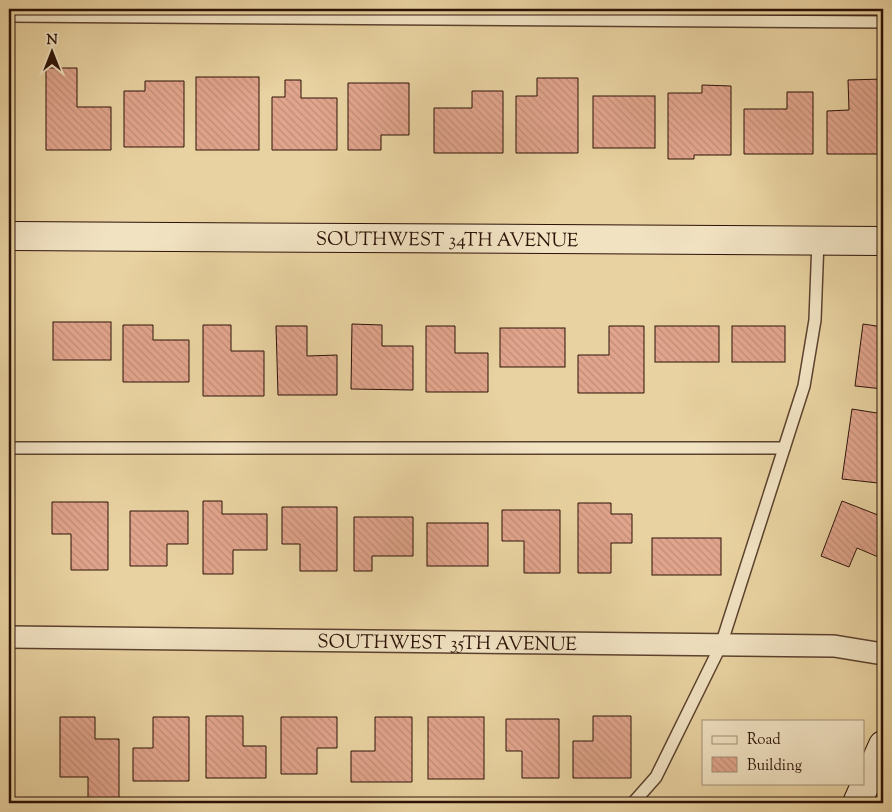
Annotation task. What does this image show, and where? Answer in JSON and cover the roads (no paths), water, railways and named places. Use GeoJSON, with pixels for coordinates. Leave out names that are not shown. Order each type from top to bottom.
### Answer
{"type":"FeatureCollection","features":[{"type":"Feature","properties":{"kind":"main road","name":"SOUTHWEST 34TH AVENUE"},"geometry":{"type":"LineString","coordinates":[[9,236],[883,241]]}},
{"type":"Feature","properties":{"kind":"main road"},"geometry":{"type":"LineString","coordinates":[[857,803],[883,745]]}},
{"type":"Feature","properties":{"kind":"street","name":"SOUTHWEST 35TH AVENUE"},"geometry":{"type":"LineString","coordinates":[[9,636],[834,646],[883,654]]}},
{"type":"Feature","properties":{"kind":"lane"},"geometry":{"type":"LineString","coordinates":[[9,16],[883,22]]}},
{"type":"Feature","properties":{"kind":"lane"},"geometry":{"type":"LineString","coordinates":[[634,803],[656,777],[721,645],[804,386],[815,320],[818,240]]}},
{"type":"Feature","properties":{"kind":"lane"},"geometry":{"type":"LineString","coordinates":[[9,448],[784,448]]}}]}
